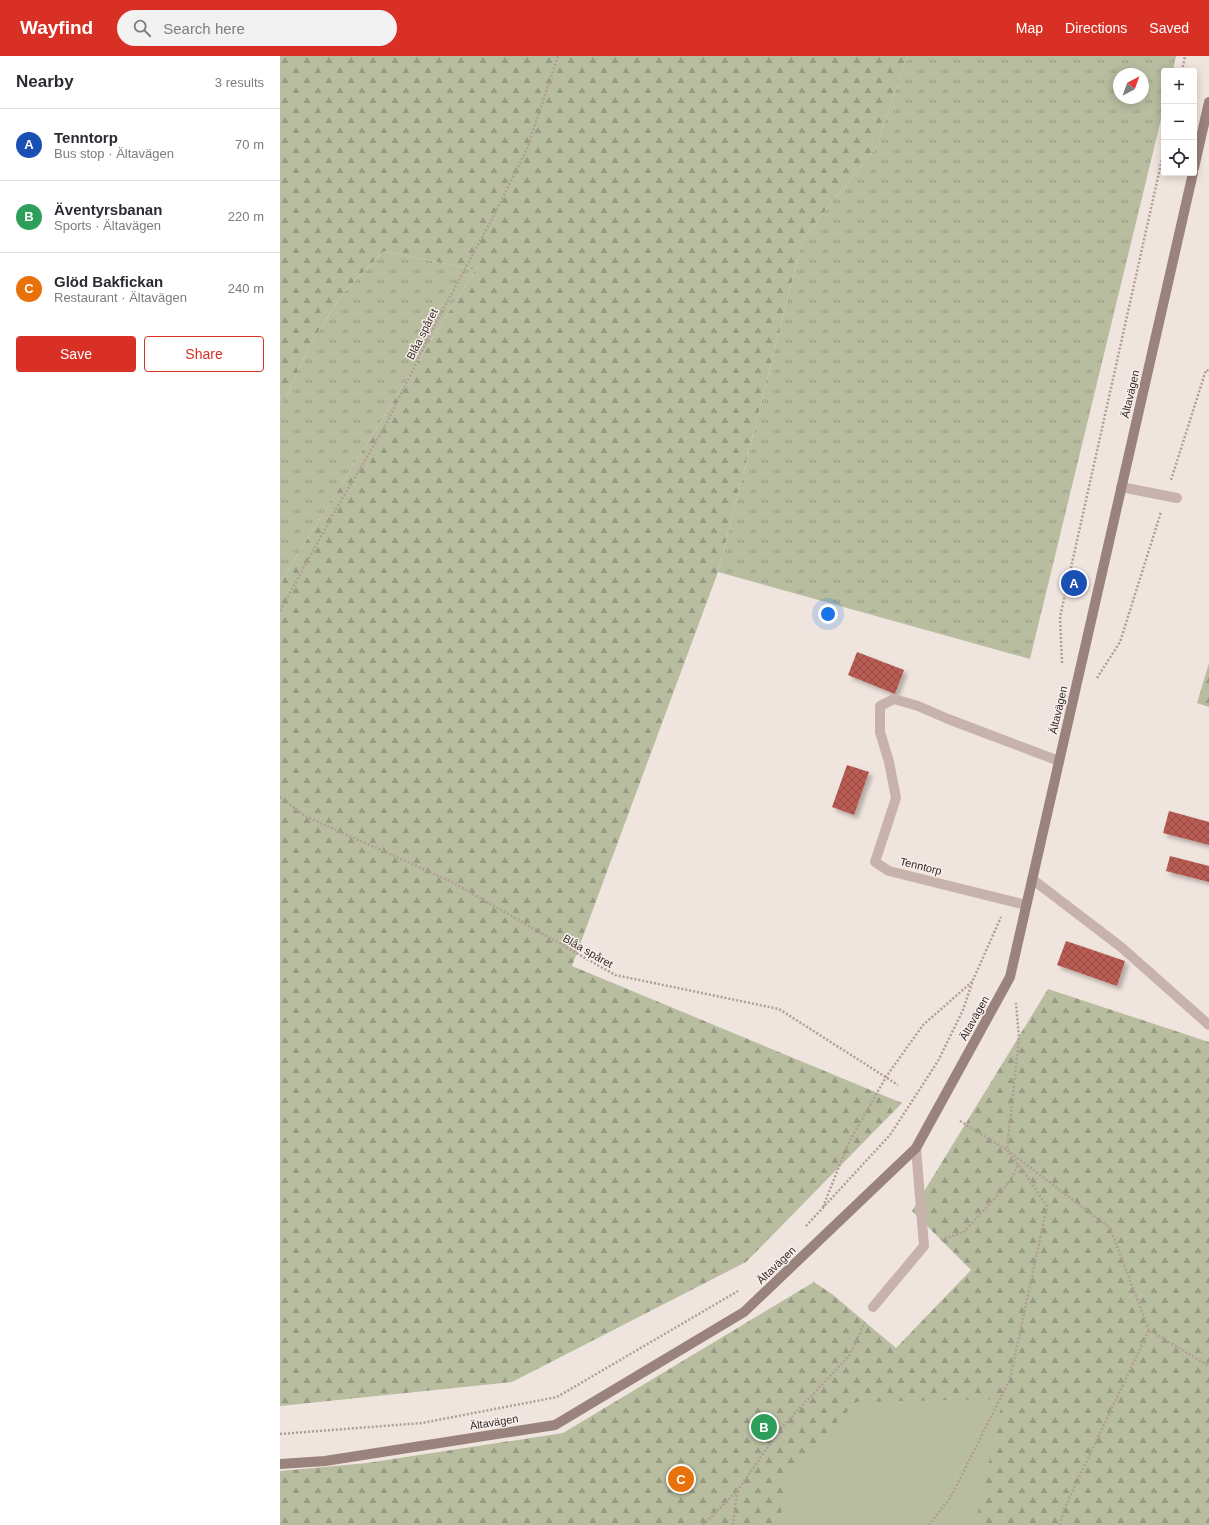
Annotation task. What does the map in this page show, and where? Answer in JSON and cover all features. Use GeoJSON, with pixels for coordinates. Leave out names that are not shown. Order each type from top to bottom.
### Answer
{"type":"FeatureCollection","features":[{"type":"Feature","properties":{"kind":"main road"},"geometry":{"type":"LineString","coordinates":[[1197,155],[1209,102]]}},
{"type":"Feature","properties":{"kind":"main road","name":"Ältavägen"},"geometry":{"type":"LineString","coordinates":[[280,1464],[325,1461],[555,1425],[744,1312],[916,1148],[1010,977],[1192,176]]}},
{"type":"Feature","properties":{"kind":"street"},"geometry":{"type":"LineString","coordinates":[[1121,487],[1177,498]]}},
{"type":"Feature","properties":{"kind":"street","name":"Tenntorp"},"geometry":{"type":"LineString","coordinates":[[1026,905],[889,871],[875,862],[896,798],[889,762],[880,732],[880,706],[894,699],[918,706],[948,719],[1059,761]]}},
{"type":"Feature","properties":{"kind":"street"},"geometry":{"type":"LineString","coordinates":[[1032,879],[1122,947],[1209,1025]]}},
{"type":"Feature","properties":{"kind":"street"},"geometry":{"type":"LineString","coordinates":[[873,1307],[924,1246],[916,1148]]}},
{"type":"Feature","properties":{"kind":"path","name":"Blåa spåret"},"geometry":{"type":"LineString","coordinates":[[280,610],[335,511],[384,428],[438,319],[492,219],[527,149],[558,56]]}},
{"type":"Feature","properties":{"kind":"path"},"geometry":{"type":"LineString","coordinates":[[1183,68],[1185,56]]}},
{"type":"Feature","properties":{"kind":"path"},"geometry":{"type":"LineString","coordinates":[[1062,667],[1060,617],[1161,163]]}},
{"type":"Feature","properties":{"kind":"path"},"geometry":{"type":"LineString","coordinates":[[1096,679],[1120,642],[1206,370],[1209,371]]}},
{"type":"Feature","properties":{"kind":"path","name":"Blåa spåret"},"geometry":{"type":"LineString","coordinates":[[280,797],[305,816],[452,882],[614,975],[779,1009],[898,1085]]}},
{"type":"Feature","properties":{"kind":"path"},"geometry":{"type":"LineString","coordinates":[[801,1232],[890,1135],[938,1061],[963,1010],[973,980],[1008,900]]}},
{"type":"Feature","properties":{"kind":"path"},"geometry":{"type":"LineString","coordinates":[[822,1209],[848,1144],[886,1077],[923,1025],[973,980]]}},
{"type":"Feature","properties":{"kind":"path"},"geometry":{"type":"LineString","coordinates":[[929,1525],[951,1497],[1010,1379],[1047,1206],[1007,1150],[1019,1038],[1016,999]]}},
{"type":"Feature","properties":{"kind":"path"},"geometry":{"type":"LineString","coordinates":[[960,1121],[1007,1150],[1110,1228],[1149,1330],[1209,1366]]}},
{"type":"Feature","properties":{"kind":"path"},"geometry":{"type":"LineString","coordinates":[[924,1246],[964,1232],[1011,1180],[1018,1165]]}},
{"type":"Feature","properties":{"kind":"path"},"geometry":{"type":"LineString","coordinates":[[280,1434],[422,1422],[557,1397],[740,1290]]}},
{"type":"Feature","properties":{"kind":"path"},"geometry":{"type":"LineString","coordinates":[[703,1525],[737,1492],[782,1427],[849,1356],[873,1307]]}},
{"type":"Feature","properties":{"kind":"path"},"geometry":{"type":"LineString","coordinates":[[1060,1525],[1064,1509],[1149,1330]]}},
{"type":"Feature","properties":{"kind":"path"},"geometry":{"type":"LineString","coordinates":[[733,1525],[737,1492]]}},
{"type":"Feature","properties":{"kind":"green space"},"geometry":{"type":"Polygon","coordinates":[[[280,56],[908,56],[874,150],[803,238],[718,572],[572,966],[902,1103],[746,1262],[512,1382],[280,1406],[280,583],[475,270],[384,251],[343,293],[311,343],[286,397],[280,406],[280,56]]]}},
{"type":"Feature","properties":{"kind":"green space"},"geometry":{"type":"Polygon","coordinates":[[[908,56],[1176,56],[1174,68],[1161,68],[1161,119],[1030,659],[718,572],[803,238],[874,150],[908,56]]]}},
{"type":"Feature","properties":{"kind":"green space"},"geometry":{"type":"Polygon","coordinates":[[[384,251],[475,270],[280,583],[280,406],[286,397],[311,343],[343,293],[384,251]]]}},
{"type":"Feature","properties":{"kind":"green space"},"geometry":{"type":"Polygon","coordinates":[[[1209,663],[1209,707],[1197,703],[1209,663]]]}},
{"type":"Feature","properties":{"kind":"green space"},"geometry":{"type":"Polygon","coordinates":[[[1048,989],[1209,1042],[1209,1525],[280,1525],[280,1471],[367,1463],[563,1433],[814,1282],[832,1294],[896,1348],[971,1270],[912,1211],[1048,989]]]}},
{"type":"Feature","properties":{"kind":"green space"},"geometry":{"type":"Polygon","coordinates":[[[1003,1399],[975,1525],[779,1525],[787,1476],[856,1402],[1003,1399]]]}},
{"type":"Feature","properties":{"kind":"building"},"geometry":{"type":"Polygon","coordinates":[[[857,652],[904,670],[895,694],[848,675],[857,652]]]}},
{"type":"Feature","properties":{"kind":"building"},"geometry":{"type":"Polygon","coordinates":[[[847,765],[869,772],[854,815],[832,807],[847,765]]]}},
{"type":"Feature","properties":{"kind":"building"},"geometry":{"type":"Polygon","coordinates":[[[1169,811],[1209,822],[1209,845],[1163,833],[1169,811]]]}},
{"type":"Feature","properties":{"kind":"building"},"geometry":{"type":"Polygon","coordinates":[[[1170,856],[1209,866],[1209,882],[1166,871],[1170,856]]]}},
{"type":"Feature","properties":{"kind":"building"},"geometry":{"type":"Polygon","coordinates":[[[1066,941],[1125,961],[1117,986],[1057,965],[1066,941]]]}},
{"type":"Feature","properties":{"kind":"place","name":"Tenntorp"},"geometry":{"type":"Point","coordinates":[1074,583]}},
{"type":"Feature","properties":{"kind":"place","name":"Äventyrsbanan"},"geometry":{"type":"Point","coordinates":[764,1427]}},
{"type":"Feature","properties":{"kind":"place","name":"Glöd Bakfickan"},"geometry":{"type":"Point","coordinates":[681,1479]}}]}
